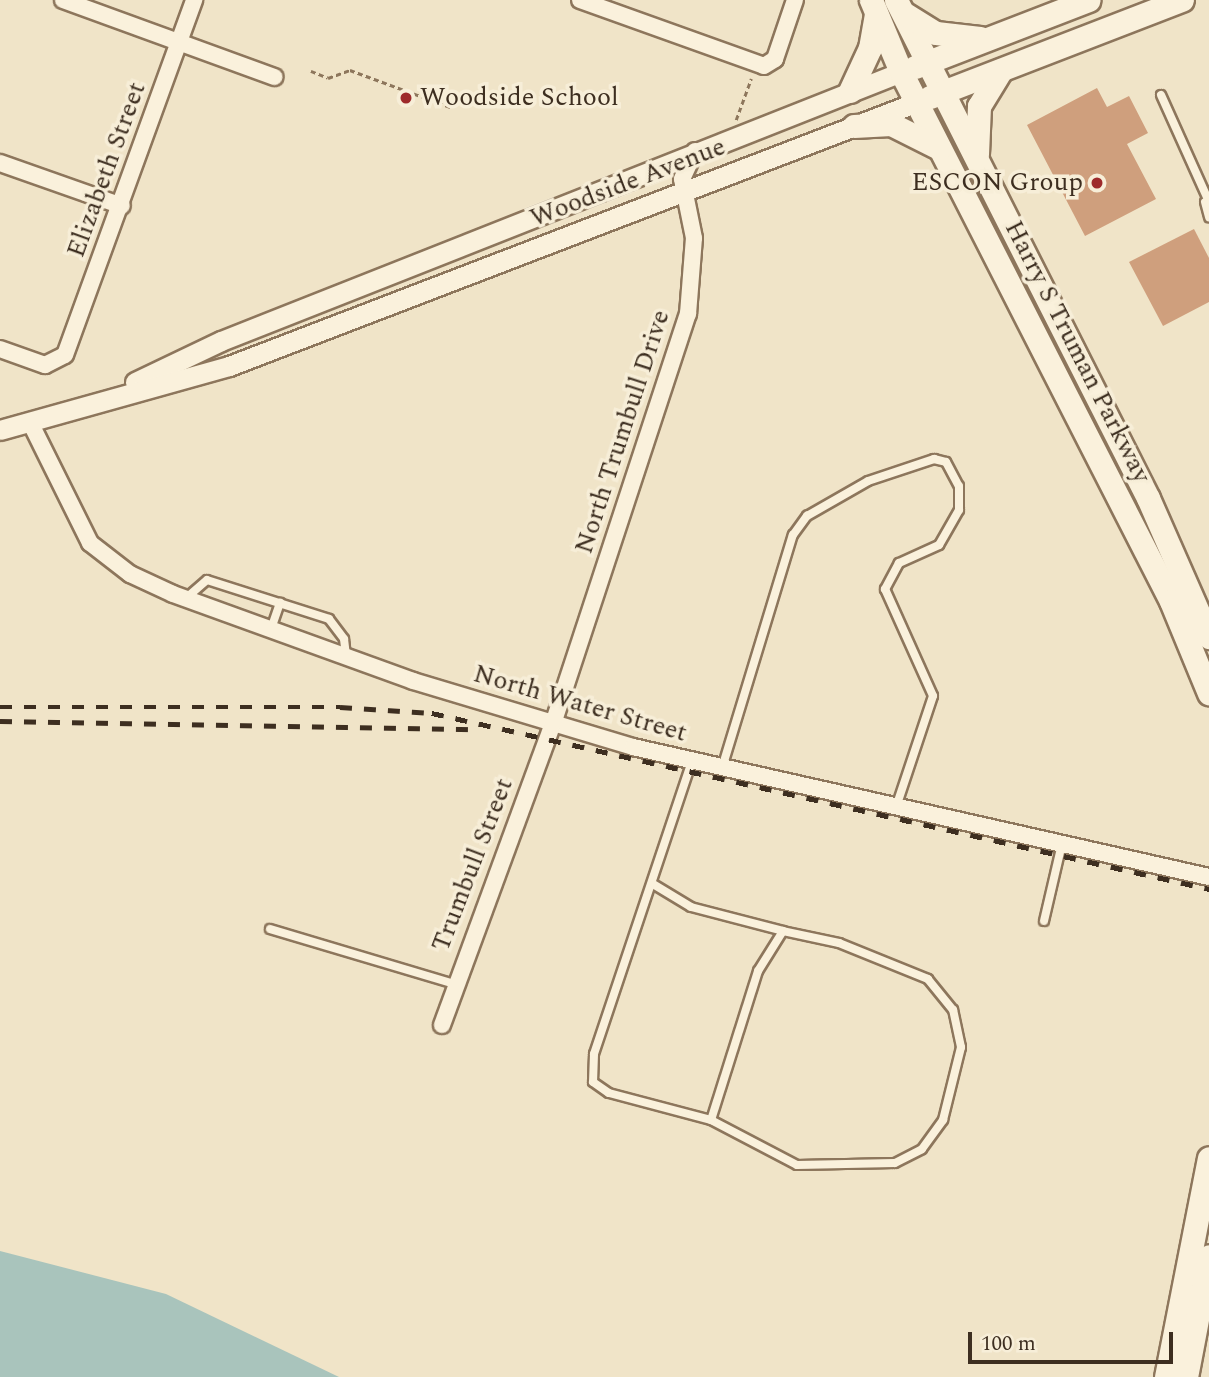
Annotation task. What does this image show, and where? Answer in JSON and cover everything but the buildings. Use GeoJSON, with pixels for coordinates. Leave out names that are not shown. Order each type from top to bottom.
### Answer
{"type":"FeatureCollection","features":[{"type":"Feature","properties":{"kind":"main road","name":"Woodside Avenue"},"geometry":{"type":"LineString","coordinates":[[901,72],[1089,0]]}},
{"type":"Feature","properties":{"kind":"main road","name":"Woodside Avenue"},"geometry":{"type":"LineString","coordinates":[[917,102],[1182,0]]}},
{"type":"Feature","properties":{"kind":"main road"},"geometry":{"type":"LineString","coordinates":[[899,6],[936,33],[990,38]]}},
{"type":"Feature","properties":{"kind":"main road","name":"Harry S Truman Parkway"},"geometry":{"type":"LineString","coordinates":[[899,6],[1148,498],[1209,637]]}},
{"type":"Feature","properties":{"kind":"main road"},"geometry":{"type":"LineString","coordinates":[[850,91],[870,48],[874,8]]}},
{"type":"Feature","properties":{"kind":"main road","name":"Harry S Truman Parkway"},"geometry":{"type":"LineString","coordinates":[[874,8],[901,72],[1171,601],[1209,693]]}},
{"type":"Feature","properties":{"kind":"main road"},"geometry":{"type":"LineString","coordinates":[[977,161],[979,106],[1002,69]]}},
{"type":"Feature","properties":{"kind":"main road"},"geometry":{"type":"LineString","coordinates":[[854,126],[909,129],[944,152]]}},
{"type":"Feature","properties":{"kind":"main road"},"geometry":{"type":"LineString","coordinates":[[1166,1377],[1209,1158]]}},
{"type":"Feature","properties":{"kind":"main road"},"geometry":{"type":"LineString","coordinates":[[1186,1377],[1209,1256]]}},
{"type":"Feature","properties":{"kind":"street"},"geometry":{"type":"LineString","coordinates":[[62,0],[274,77]]}},
{"type":"Feature","properties":{"kind":"street","name":"Elizabeth Street"},"geometry":{"type":"LineString","coordinates":[[0,349],[45,365],[65,355],[122,206],[194,0]]}},
{"type":"Feature","properties":{"kind":"street"},"geometry":{"type":"LineString","coordinates":[[580,0],[768,65],[795,0]]}},
{"type":"Feature","properties":{"kind":"street","name":"Woodside Avenue"},"geometry":{"type":"LineString","coordinates":[[89,404],[221,341],[901,72]]}},
{"type":"Feature","properties":{"kind":"street","name":"Woodside Avenue"},"geometry":{"type":"LineString","coordinates":[[0,430],[31,424],[89,404],[229,366],[917,102]]}},
{"type":"Feature","properties":{"kind":"street","name":"North Trumbull Drive"},"geometry":{"type":"LineString","coordinates":[[553,724],[688,314],[694,238],[682,180],[695,152]]}},
{"type":"Feature","properties":{"kind":"street"},"geometry":{"type":"LineString","coordinates":[[0,163],[122,206]]}},
{"type":"Feature","properties":{"kind":"street","name":"North Water Street"},"geometry":{"type":"LineString","coordinates":[[31,424],[90,543],[130,574],[185,599],[346,656],[553,724],[692,761],[896,807],[1060,848],[1209,877]]}},
{"type":"Feature","properties":{"kind":"street","name":"Trumbull Street"},"geometry":{"type":"LineString","coordinates":[[442,1025],[454,984],[553,724]]}},
{"type":"Feature","properties":{"kind":"lane"},"geometry":{"type":"LineString","coordinates":[[1161,95],[1207,202],[1209,217]]}},
{"type":"Feature","properties":{"kind":"lane"},"geometry":{"type":"LineString","coordinates":[[722,768],[793,535],[807,516],[868,481],[934,458],[946,462],[960,486],[960,510],[939,545],[899,563],[885,589],[933,696],[896,807]]}},
{"type":"Feature","properties":{"kind":"lane"},"geometry":{"type":"LineString","coordinates":[[185,599],[206,580],[329,619],[344,639],[346,656]]}},
{"type":"Feature","properties":{"kind":"lane"},"geometry":{"type":"LineString","coordinates":[[271,629],[280,603]]}},
{"type":"Feature","properties":{"kind":"lane"},"geometry":{"type":"LineString","coordinates":[[653,884],[691,907],[839,943],[928,979],[953,1010],[961,1047],[943,1120],[922,1149],[895,1163],[825,1168],[797,1165],[711,1120],[609,1093],[593,1082],[594,1054],[692,761]]}},
{"type":"Feature","properties":{"kind":"lane"},"geometry":{"type":"LineString","coordinates":[[1044,920],[1060,848]]}},
{"type":"Feature","properties":{"kind":"lane"},"geometry":{"type":"LineString","coordinates":[[270,929],[454,984]]}},
{"type":"Feature","properties":{"kind":"lane"},"geometry":{"type":"LineString","coordinates":[[711,1120],[758,971],[783,931]]}},
{"type":"Feature","properties":{"kind":"path"},"geometry":{"type":"LineString","coordinates":[[311,71],[328,78],[350,70],[453,108]]}},
{"type":"Feature","properties":{"kind":"path"},"geometry":{"type":"LineString","coordinates":[[736,120],[751,79]]}},
{"type":"Feature","properties":{"kind":"water"},"geometry":{"type":"Polygon","coordinates":[[[0,1251],[166,1294],[339,1377],[0,1377],[0,1251]]]}},
{"type":"Feature","properties":{"kind":"railway"},"geometry":{"type":"LineString","coordinates":[[0,707],[340,707],[432,713],[1209,889]]}},
{"type":"Feature","properties":{"kind":"railway"},"geometry":{"type":"LineString","coordinates":[[0,721],[475,729]]}},
{"type":"Feature","properties":{"kind":"place","name":"Woodside School"},"geometry":{"type":"Point","coordinates":[406,98]}},
{"type":"Feature","properties":{"kind":"place","name":"ESCON Group"},"geometry":{"type":"Point","coordinates":[1097,183]}}]}
